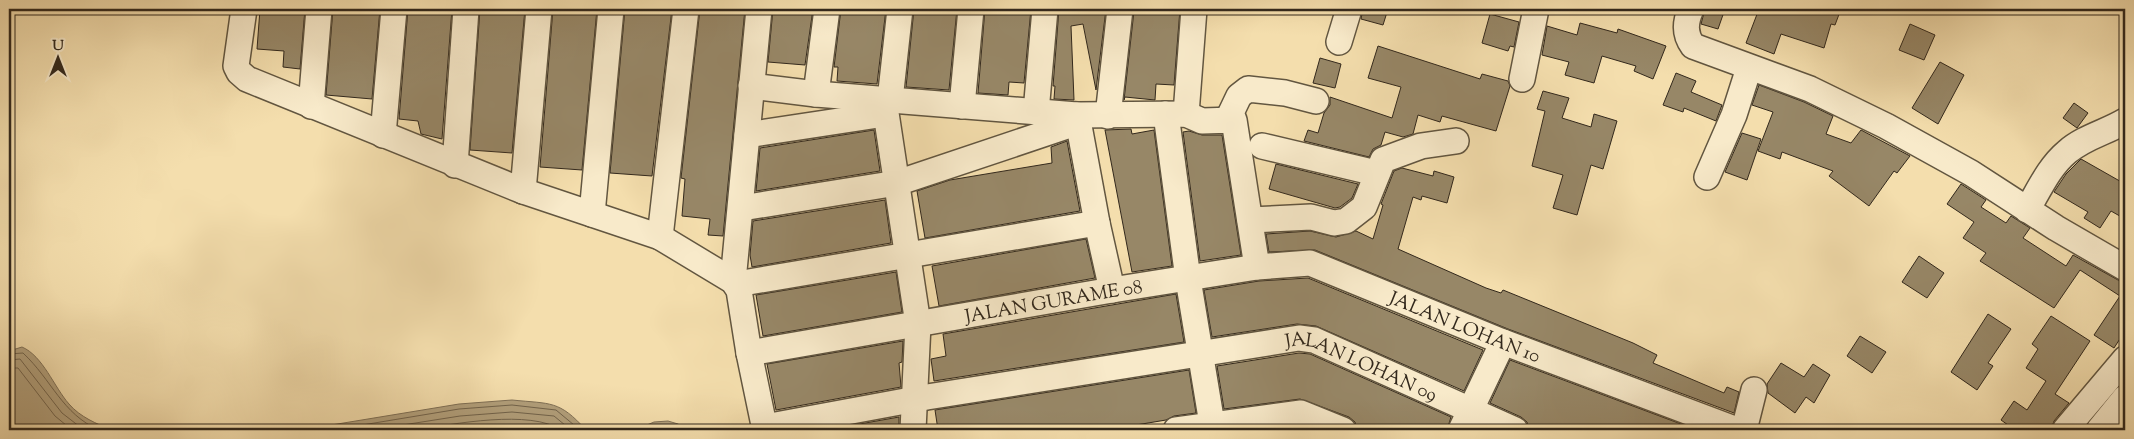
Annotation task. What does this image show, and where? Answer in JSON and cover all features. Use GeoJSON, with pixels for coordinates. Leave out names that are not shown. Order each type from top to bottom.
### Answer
{"type":"FeatureCollection","features":[{"type":"Feature","properties":{"kind":"street"},"geometry":{"type":"LineString","coordinates":[[244,9],[236,66],[239,72],[247,79],[455,165],[524,191],[660,236],[735,282],[1097,223]]}},
{"type":"Feature","properties":{"kind":"street"},"geometry":{"type":"LineString","coordinates":[[311,106],[319,9]]}},
{"type":"Feature","properties":{"kind":"street"},"geometry":{"type":"LineString","coordinates":[[383,136],[394,9]]}},
{"type":"Feature","properties":{"kind":"street"},"geometry":{"type":"LineString","coordinates":[[455,165],[466,9]]}},
{"type":"Feature","properties":{"kind":"street"},"geometry":{"type":"LineString","coordinates":[[524,191],[539,9]]}},
{"type":"Feature","properties":{"kind":"street"},"geometry":{"type":"LineString","coordinates":[[592,214],[611,9]]}},
{"type":"Feature","properties":{"kind":"street"},"geometry":{"type":"LineString","coordinates":[[660,236],[686,9]]}},
{"type":"Feature","properties":{"kind":"street"},"geometry":{"type":"LineString","coordinates":[[759,9],[735,282],[765,428]]}},
{"type":"Feature","properties":{"kind":"street"},"geometry":{"type":"LineString","coordinates":[[816,94],[827,9]]}},
{"type":"Feature","properties":{"kind":"street"},"geometry":{"type":"LineString","coordinates":[[900,9],[886,104],[918,324],[916,400],[913,430]]}},
{"type":"Feature","properties":{"kind":"street"},"geometry":{"type":"LineString","coordinates":[[962,106],[971,9]]}},
{"type":"Feature","properties":{"kind":"street"},"geometry":{"type":"LineString","coordinates":[[1036,112],[1045,9]]}},
{"type":"Feature","properties":{"kind":"street"},"geometry":{"type":"LineString","coordinates":[[1108,116],[1120,9]]}},
{"type":"Feature","properties":{"kind":"street"},"geometry":{"type":"LineString","coordinates":[[1194,9],[1176,114],[1188,279],[1212,427]]}},
{"type":"Feature","properties":{"kind":"street"},"geometry":{"type":"LineString","coordinates":[[1339,42],[1349,9]]}},
{"type":"Feature","properties":{"kind":"street"},"geometry":{"type":"LineString","coordinates":[[1522,79],[1536,9]]}},
{"type":"Feature","properties":{"kind":"street"},"geometry":{"type":"LineString","coordinates":[[1692,9],[1686,30],[1688,39],[1693,46],[1810,89],[1886,126],[1971,174],[2125,268]]}},
{"type":"Feature","properties":{"kind":"street"},"geometry":{"type":"LineString","coordinates":[[1707,177],[1734,115],[1750,68]]}},
{"type":"Feature","properties":{"kind":"street"},"geometry":{"type":"LineString","coordinates":[[751,86],[886,104],[962,106],[1036,112],[1078,118],[1176,114],[1202,121],[1231,120]]}},
{"type":"Feature","properties":{"kind":"street"},"geometry":{"type":"LineString","coordinates":[[1257,267],[1231,120],[1238,96],[1248,89],[1285,93],[1316,100]]}},
{"type":"Feature","properties":{"kind":"street"},"geometry":{"type":"LineString","coordinates":[[747,136],[886,104]]}},
{"type":"Feature","properties":{"kind":"street"},"geometry":{"type":"LineString","coordinates":[[742,208],[897,183],[1078,118]]}},
{"type":"Feature","properties":{"kind":"street"},"geometry":{"type":"LineString","coordinates":[[1078,118],[1097,223],[1112,290]]}},
{"type":"Feature","properties":{"kind":"street"},"geometry":{"type":"LineString","coordinates":[[2028,210],[2050,172],[2066,152],[2089,138],[2125,121]]}},
{"type":"Feature","properties":{"kind":"street"},"geometry":{"type":"LineString","coordinates":[[1250,220],[1311,217],[1334,223],[1346,221],[1364,207],[1383,160],[1392,155],[1431,144],[1456,141]]}},
{"type":"Feature","properties":{"kind":"street"},"geometry":{"type":"LineString","coordinates":[[1262,146],[1376,174]]}},
{"type":"Feature","properties":{"kind":"street","name":"JALAN LOHAN 10"},"geometry":{"type":"LineString","coordinates":[[1188,279],[1257,267],[1315,264],[1503,342],[1737,430]]}},
{"type":"Feature","properties":{"kind":"street","name":"JALAN GURAME 08"},"geometry":{"type":"LineString","coordinates":[[749,353],[1112,290],[1188,279]]}},
{"type":"Feature","properties":{"kind":"street","name":"JALAN LOHAN 09"},"geometry":{"type":"LineString","coordinates":[[765,428],[916,400],[1306,338],[1465,420],[1514,430]]}},
{"type":"Feature","properties":{"kind":"street"},"geometry":{"type":"LineString","coordinates":[[1465,420],[1503,342]]}},
{"type":"Feature","properties":{"kind":"street"},"geometry":{"type":"LineString","coordinates":[[2064,430],[2125,358]]}},
{"type":"Feature","properties":{"kind":"street"},"geometry":{"type":"LineString","coordinates":[[1744,430],[1754,390]]}},
{"type":"Feature","properties":{"kind":"street"},"geometry":{"type":"LineString","coordinates":[[2099,430],[2125,398]]}},
{"type":"Feature","properties":{"kind":"street"},"geometry":{"type":"LineString","coordinates":[[1176,430],[1212,427],[1301,413],[1344,430]]}},
{"type":"Feature","properties":{"kind":"water"},"geometry":{"type":"Polygon","coordinates":[[[22,347],[36,357],[73,409],[89,420],[112,430],[9,430],[9,351],[22,347]]]}},
{"type":"Feature","properties":{"kind":"water"},"geometry":{"type":"Polygon","coordinates":[[[512,400],[554,405],[569,413],[586,430],[301,430],[459,404],[512,400]]]}},
{"type":"Feature","properties":{"kind":"water"},"geometry":{"type":"Polygon","coordinates":[[[668,421],[678,424],[687,430],[635,430],[654,422],[668,421]]]}},
{"type":"Feature","properties":{"kind":"building"},"geometry":{"type":"Polygon","coordinates":[[[260,9],[305,9],[300,69],[283,67],[284,51],[257,49],[260,9]]]}},
{"type":"Feature","properties":{"kind":"building"},"geometry":{"type":"Polygon","coordinates":[[[333,9],[380,9],[372,99],[326,95],[333,9]]]}},
{"type":"Feature","properties":{"kind":"building"},"geometry":{"type":"Polygon","coordinates":[[[408,9],[452,9],[442,139],[421,134],[418,121],[399,119],[408,9]]]}},
{"type":"Feature","properties":{"kind":"building"},"geometry":{"type":"Polygon","coordinates":[[[480,9],[525,9],[512,153],[470,150],[480,9]]]}},
{"type":"Feature","properties":{"kind":"building"},"geometry":{"type":"Polygon","coordinates":[[[553,9],[597,9],[582,170],[540,167],[553,9]]]}},
{"type":"Feature","properties":{"kind":"building"},"geometry":{"type":"Polygon","coordinates":[[[625,9],[672,9],[652,176],[610,173],[625,9]]]}},
{"type":"Feature","properties":{"kind":"building"},"geometry":{"type":"Polygon","coordinates":[[[700,9],[745,9],[723,236],[708,235],[710,219],[682,216],[685,179],[681,178],[700,9]]]}},
{"type":"Feature","properties":{"kind":"building"},"geometry":{"type":"Polygon","coordinates":[[[773,9],[813,9],[805,65],[768,62],[773,9]]]}},
{"type":"Feature","properties":{"kind":"building"},"geometry":{"type":"Polygon","coordinates":[[[841,9],[886,9],[877,84],[837,81],[838,67],[834,67],[841,9]]]}},
{"type":"Feature","properties":{"kind":"building"},"geometry":{"type":"Polygon","coordinates":[[[914,9],[957,9],[949,90],[906,87],[914,9]]]}},
{"type":"Feature","properties":{"kind":"building"},"geometry":{"type":"Polygon","coordinates":[[[985,9],[1031,9],[1024,83],[1009,82],[1008,95],[978,93],[985,9]]]}},
{"type":"Feature","properties":{"kind":"building"},"geometry":{"type":"Polygon","coordinates":[[[1059,9],[1106,9],[1096,90],[1083,24],[1071,26],[1074,100],[1054,99],[1055,86],[1053,86],[1059,9]]]}},
{"type":"Feature","properties":{"kind":"building"},"geometry":{"type":"Polygon","coordinates":[[[1137,9],[1180,9],[1174,85],[1156,84],[1155,100],[1125,97],[1124,100],[1134,11],[1137,9]]]}},
{"type":"Feature","properties":{"kind":"building"},"geometry":{"type":"Polygon","coordinates":[[[1363,9],[1388,9],[1383,25],[1361,19],[1363,9]]]}},
{"type":"Feature","properties":{"kind":"building"},"geometry":{"type":"Polygon","coordinates":[[[1705,9],[1725,9],[1718,29],[1701,24],[1705,9]]]}},
{"type":"Feature","properties":{"kind":"building"},"geometry":{"type":"Polygon","coordinates":[[[1759,9],[1841,9],[1835,25],[1831,24],[1824,48],[1781,34],[1774,54],[1746,43],[1759,9]]]}},
{"type":"Feature","properties":{"kind":"building"},"geometry":{"type":"Polygon","coordinates":[[[1490,14],[1519,22],[1514,47],[1510,46],[1508,51],[1482,43],[1490,14]]]}},
{"type":"Feature","properties":{"kind":"building"},"geometry":{"type":"Polygon","coordinates":[[[1580,23],[1617,33],[1618,29],[1666,46],[1653,79],[1634,71],[1636,66],[1602,56],[1594,83],[1565,75],[1569,62],[1542,55],[1547,26],[1577,35],[1580,23]]]}},
{"type":"Feature","properties":{"kind":"building"},"geometry":{"type":"Polygon","coordinates":[[[1910,24],[1935,35],[1924,60],[1899,50],[1910,24]]]}},
{"type":"Feature","properties":{"kind":"building"},"geometry":{"type":"Polygon","coordinates":[[[1378,46],[1480,79],[1482,74],[1508,81],[1510,86],[1496,131],[1442,116],[1440,122],[1418,115],[1413,134],[1403,137],[1385,132],[1381,145],[1373,149],[1369,157],[1304,141],[1308,130],[1318,133],[1324,113],[1330,105],[1330,97],[1392,118],[1401,87],[1368,78],[1378,46]]]}},
{"type":"Feature","properties":{"kind":"building"},"geometry":{"type":"Polygon","coordinates":[[[1320,58],[1341,64],[1335,88],[1313,83],[1320,58]]]}},
{"type":"Feature","properties":{"kind":"building"},"geometry":{"type":"Polygon","coordinates":[[[1940,62],[1964,75],[1938,124],[1912,108],[1940,62]]]}},
{"type":"Feature","properties":{"kind":"building"},"geometry":{"type":"Polygon","coordinates":[[[1676,73],[1696,81],[1691,92],[1722,105],[1716,121],[1684,108],[1683,112],[1663,105],[1676,73]]]}},
{"type":"Feature","properties":{"kind":"building"},"geometry":{"type":"Polygon","coordinates":[[[1759,85],[1804,102],[1833,116],[1826,134],[1851,143],[1861,130],[1910,156],[1897,173],[1894,171],[1869,206],[1829,176],[1833,171],[1782,152],[1780,159],[1758,151],[1773,112],[1752,105],[1759,85]]]}},
{"type":"Feature","properties":{"kind":"building"},"geometry":{"type":"Polygon","coordinates":[[[1543,91],[1569,98],[1562,118],[1591,127],[1594,114],[1617,121],[1603,169],[1591,165],[1577,215],[1553,208],[1563,175],[1532,166],[1545,111],[1537,109],[1543,91]]]}},
{"type":"Feature","properties":{"kind":"building"},"geometry":{"type":"Polygon","coordinates":[[[2074,103],[2088,113],[2077,128],[2063,118],[2074,103]]]}},
{"type":"Feature","properties":{"kind":"building"},"geometry":{"type":"Polygon","coordinates":[[[1131,129],[1132,134],[1154,130],[1172,266],[1132,272],[1105,130],[1131,129]]]}},
{"type":"Feature","properties":{"kind":"building"},"geometry":{"type":"Polygon","coordinates":[[[874,130],[880,171],[756,191],[760,148],[874,130]]]}},
{"type":"Feature","properties":{"kind":"building"},"geometry":{"type":"Polygon","coordinates":[[[1189,131],[1202,135],[1222,135],[1241,255],[1200,261],[1183,132],[1189,131]]]}},
{"type":"Feature","properties":{"kind":"building"},"geometry":{"type":"Polygon","coordinates":[[[1742,133],[1761,139],[1747,180],[1725,172],[1742,133]]]}},
{"type":"Feature","properties":{"kind":"building"},"geometry":{"type":"Polygon","coordinates":[[[1067,141],[1080,211],[925,238],[917,191],[950,180],[1052,163],[1051,147],[1067,141]]]}},
{"type":"Feature","properties":{"kind":"building"},"geometry":{"type":"Polygon","coordinates":[[[2081,159],[2125,184],[2125,219],[2111,211],[2100,228],[2084,218],[2088,212],[2054,192],[2066,174],[2081,159]]]}},
{"type":"Feature","properties":{"kind":"building"},"geometry":{"type":"Polygon","coordinates":[[[1276,164],[1358,184],[1352,198],[1340,207],[1335,208],[1269,189],[1276,164]]]}},
{"type":"Feature","properties":{"kind":"building"},"geometry":{"type":"Polygon","coordinates":[[[1402,168],[1433,176],[1434,171],[1454,177],[1447,203],[1422,196],[1421,200],[1413,197],[1398,249],[1486,288],[1501,293],[1503,290],[1633,343],[1657,355],[1653,363],[1724,393],[1727,387],[1739,392],[1734,413],[1508,329],[1315,250],[1269,252],[1266,234],[1310,231],[1336,237],[1356,231],[1373,239],[1383,205],[1381,204],[1394,171],[1402,168]]]}},
{"type":"Feature","properties":{"kind":"building"},"geometry":{"type":"Polygon","coordinates":[[[1961,184],[1986,200],[1981,207],[2006,223],[2011,216],[2030,228],[2023,238],[2066,266],[2073,255],[2125,282],[2125,331],[2114,348],[2094,335],[2120,296],[2080,270],[2054,308],[1980,261],[1986,253],[1963,238],[1974,222],[1947,204],[1961,184]]]}},
{"type":"Feature","properties":{"kind":"building"},"geometry":{"type":"Polygon","coordinates":[[[885,200],[891,243],[752,267],[750,255],[753,221],[885,200]]]}},
{"type":"Feature","properties":{"kind":"building"},"geometry":{"type":"Polygon","coordinates":[[[1086,239],[1095,278],[939,306],[932,266],[1086,239]]]}},
{"type":"Feature","properties":{"kind":"building"},"geometry":{"type":"Polygon","coordinates":[[[1919,256],[1944,273],[1927,298],[1902,282],[1919,256]]]}},
{"type":"Feature","properties":{"kind":"building"},"geometry":{"type":"Polygon","coordinates":[[[896,272],[902,312],[763,336],[756,295],[896,272]]]}},
{"type":"Feature","properties":{"kind":"building"},"geometry":{"type":"Polygon","coordinates":[[[1308,278],[1483,350],[1464,391],[1316,326],[1297,324],[1212,337],[1204,290],[1259,281],[1308,278]]]}},
{"type":"Feature","properties":{"kind":"building"},"geometry":{"type":"Polygon","coordinates":[[[1176,294],[1184,342],[934,381],[931,359],[946,356],[943,334],[1176,294]]]}},
{"type":"Feature","properties":{"kind":"building"},"geometry":{"type":"Polygon","coordinates":[[[1988,314],[2011,329],[1988,363],[1993,366],[1977,390],[1951,372],[1988,314]]]}},
{"type":"Feature","properties":{"kind":"building"},"geometry":{"type":"Polygon","coordinates":[[[2051,316],[2090,341],[2055,394],[2069,403],[2054,421],[2051,430],[2015,430],[2001,420],[2014,401],[2027,410],[2046,381],[2026,368],[2038,349],[2032,344],[2051,316]]]}},
{"type":"Feature","properties":{"kind":"building"},"geometry":{"type":"Polygon","coordinates":[[[1860,336],[1886,352],[1872,373],[1847,356],[1860,336]]]}},
{"type":"Feature","properties":{"kind":"building"},"geometry":{"type":"Polygon","coordinates":[[[903,341],[902,362],[899,363],[901,387],[776,410],[767,364],[903,341]]]}},
{"type":"Feature","properties":{"kind":"building"},"geometry":{"type":"Polygon","coordinates":[[[1299,353],[1310,354],[1451,417],[1447,430],[1357,430],[1355,422],[1349,417],[1300,399],[1224,409],[1217,366],[1299,353]]]}},
{"type":"Feature","properties":{"kind":"building"},"geometry":{"type":"Polygon","coordinates":[[[1510,360],[1697,430],[1529,430],[1527,422],[1521,417],[1490,403],[1510,360]]]}},
{"type":"Feature","properties":{"kind":"building"},"geometry":{"type":"Polygon","coordinates":[[[1781,363],[1804,377],[1813,364],[1830,375],[1814,403],[1806,397],[1795,413],[1768,393],[1767,384],[1781,363]]]}},
{"type":"Feature","properties":{"kind":"building"},"geometry":{"type":"Polygon","coordinates":[[[1189,370],[1196,413],[1106,430],[938,430],[935,410],[1189,370]]]}},
{"type":"Feature","properties":{"kind":"building"},"geometry":{"type":"Polygon","coordinates":[[[899,417],[899,430],[826,430],[899,417]]]}}]}
